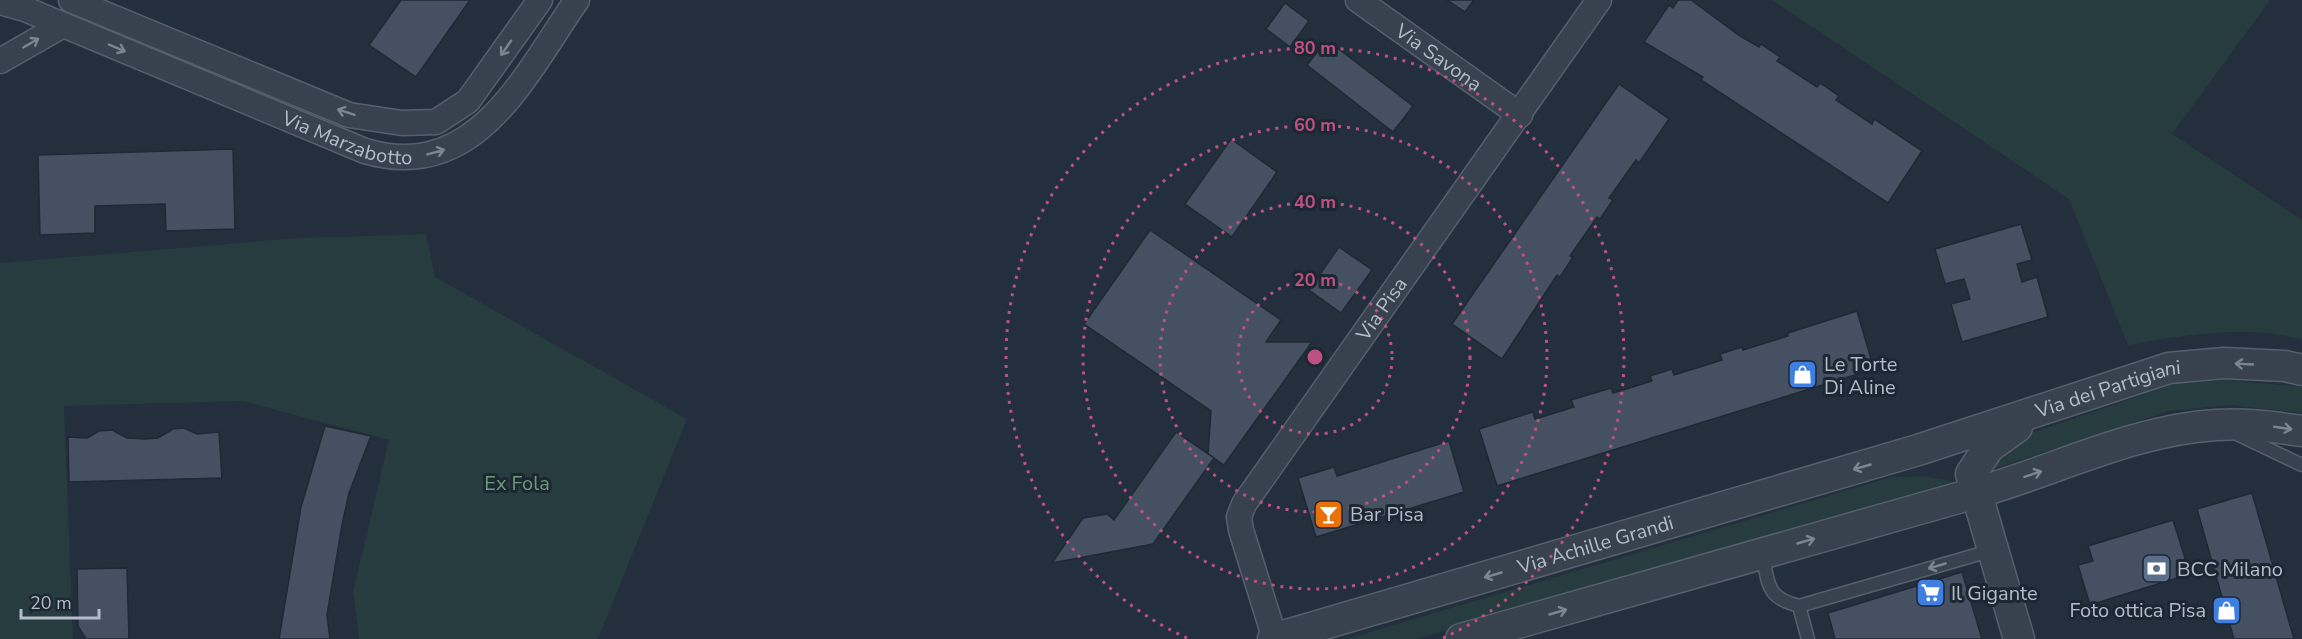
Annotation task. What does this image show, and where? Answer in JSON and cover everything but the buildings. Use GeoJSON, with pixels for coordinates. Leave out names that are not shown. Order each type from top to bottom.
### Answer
{"type":"FeatureCollection","features":[{"type":"Feature","properties":{"kind":"street","name":"Via Marzabotto"},"geometry":{"type":"LineString","coordinates":[[71,0],[349,114],[402,123],[436,122],[468,101],[540,0]]}},
{"type":"Feature","properties":{"kind":"street","name":"Via Marzabotto"},"geometry":{"type":"LineString","coordinates":[[0,2],[63,25],[365,151],[389,158],[438,153],[485,127],[503,106],[577,0]]}},
{"type":"Feature","properties":{"kind":"street","name":"Via Savona"},"geometry":{"type":"LineString","coordinates":[[1358,0],[1520,115]]}},
{"type":"Feature","properties":{"kind":"street","name":"Via Pisa"},"geometry":{"type":"LineString","coordinates":[[1274,639],[1241,530],[1239,517],[1244,504],[1599,0]]}},
{"type":"Feature","properties":{"kind":"street"},"geometry":{"type":"LineString","coordinates":[[0,61],[63,25]]}},
{"type":"Feature","properties":{"kind":"street","name":"Via dei Partigiani"},"geometry":{"type":"LineString","coordinates":[[1918,450],[2169,368],[2224,363],[2285,366],[2302,370]]}},
{"type":"Feature","properties":{"kind":"street"},"geometry":{"type":"LineString","coordinates":[[2019,639],[1974,483],[1989,447],[2039,411]]}},
{"type":"Feature","properties":{"kind":"street"},"geometry":{"type":"LineString","coordinates":[[1461,639],[1762,553],[1974,483],[2177,430],[2216,425],[2268,426],[2302,431]]}},
{"type":"Feature","properties":{"kind":"street"},"geometry":{"type":"LineString","coordinates":[[1918,450],[1974,483]]}},
{"type":"Feature","properties":{"kind":"street","name":"Via Achille Grandi"},"geometry":{"type":"LineString","coordinates":[[1274,639],[1918,450]]}},
{"type":"Feature","properties":{"kind":"lane"},"geometry":{"type":"LineString","coordinates":[[2216,425],[2302,465]]}},
{"type":"Feature","properties":{"kind":"lane"},"geometry":{"type":"LineString","coordinates":[[1762,553],[1770,588],[1779,601],[1798,606],[1993,550]]}},
{"type":"Feature","properties":{"kind":"lane"},"geometry":{"type":"LineString","coordinates":[[1798,606],[1808,639]]}},
{"type":"Feature","properties":{"kind":"green space"},"geometry":{"type":"Polygon","coordinates":[[[1772,0],[2270,0],[2172,134],[2302,220],[2302,340],[2282,335],[2238,332],[2192,335],[2128,345],[2069,199],[1772,0]]]}},
{"type":"Feature","properties":{"kind":"green space","name":"Ex Fola"},"geometry":{"type":"Polygon","coordinates":[[[426,234],[435,277],[687,419],[598,639],[359,639],[353,592],[389,440],[243,401],[64,406],[73,639],[0,639],[0,263],[300,238],[426,234]]]}},
{"type":"Feature","properties":{"kind":"green space"},"geometry":{"type":"Polygon","coordinates":[[[2226,380],[2302,387],[2302,413],[2230,405],[2169,411],[1990,470],[2001,456],[2029,434],[2174,384],[2226,380]]]}},
{"type":"Feature","properties":{"kind":"green space"},"geometry":{"type":"Polygon","coordinates":[[[1923,476],[1958,482],[1416,639],[1347,639],[1892,477],[1923,476]]]}},
{"type":"Feature","properties":{"kind":"place","name":"Le Torte Di Aline"},"geometry":{"type":"Point","coordinates":[1803,375]}},
{"type":"Feature","properties":{"kind":"place","name":"Bar Pisa"},"geometry":{"type":"Point","coordinates":[1329,514]}},
{"type":"Feature","properties":{"kind":"place","name":"BCC Milano"},"geometry":{"type":"Point","coordinates":[2156,569]}},
{"type":"Feature","properties":{"kind":"place","name":"Il Gigante"},"geometry":{"type":"Point","coordinates":[1930,593]}},
{"type":"Feature","properties":{"kind":"place","name":"Foto ottica Pisa"},"geometry":{"type":"Point","coordinates":[2227,610]}}]}
